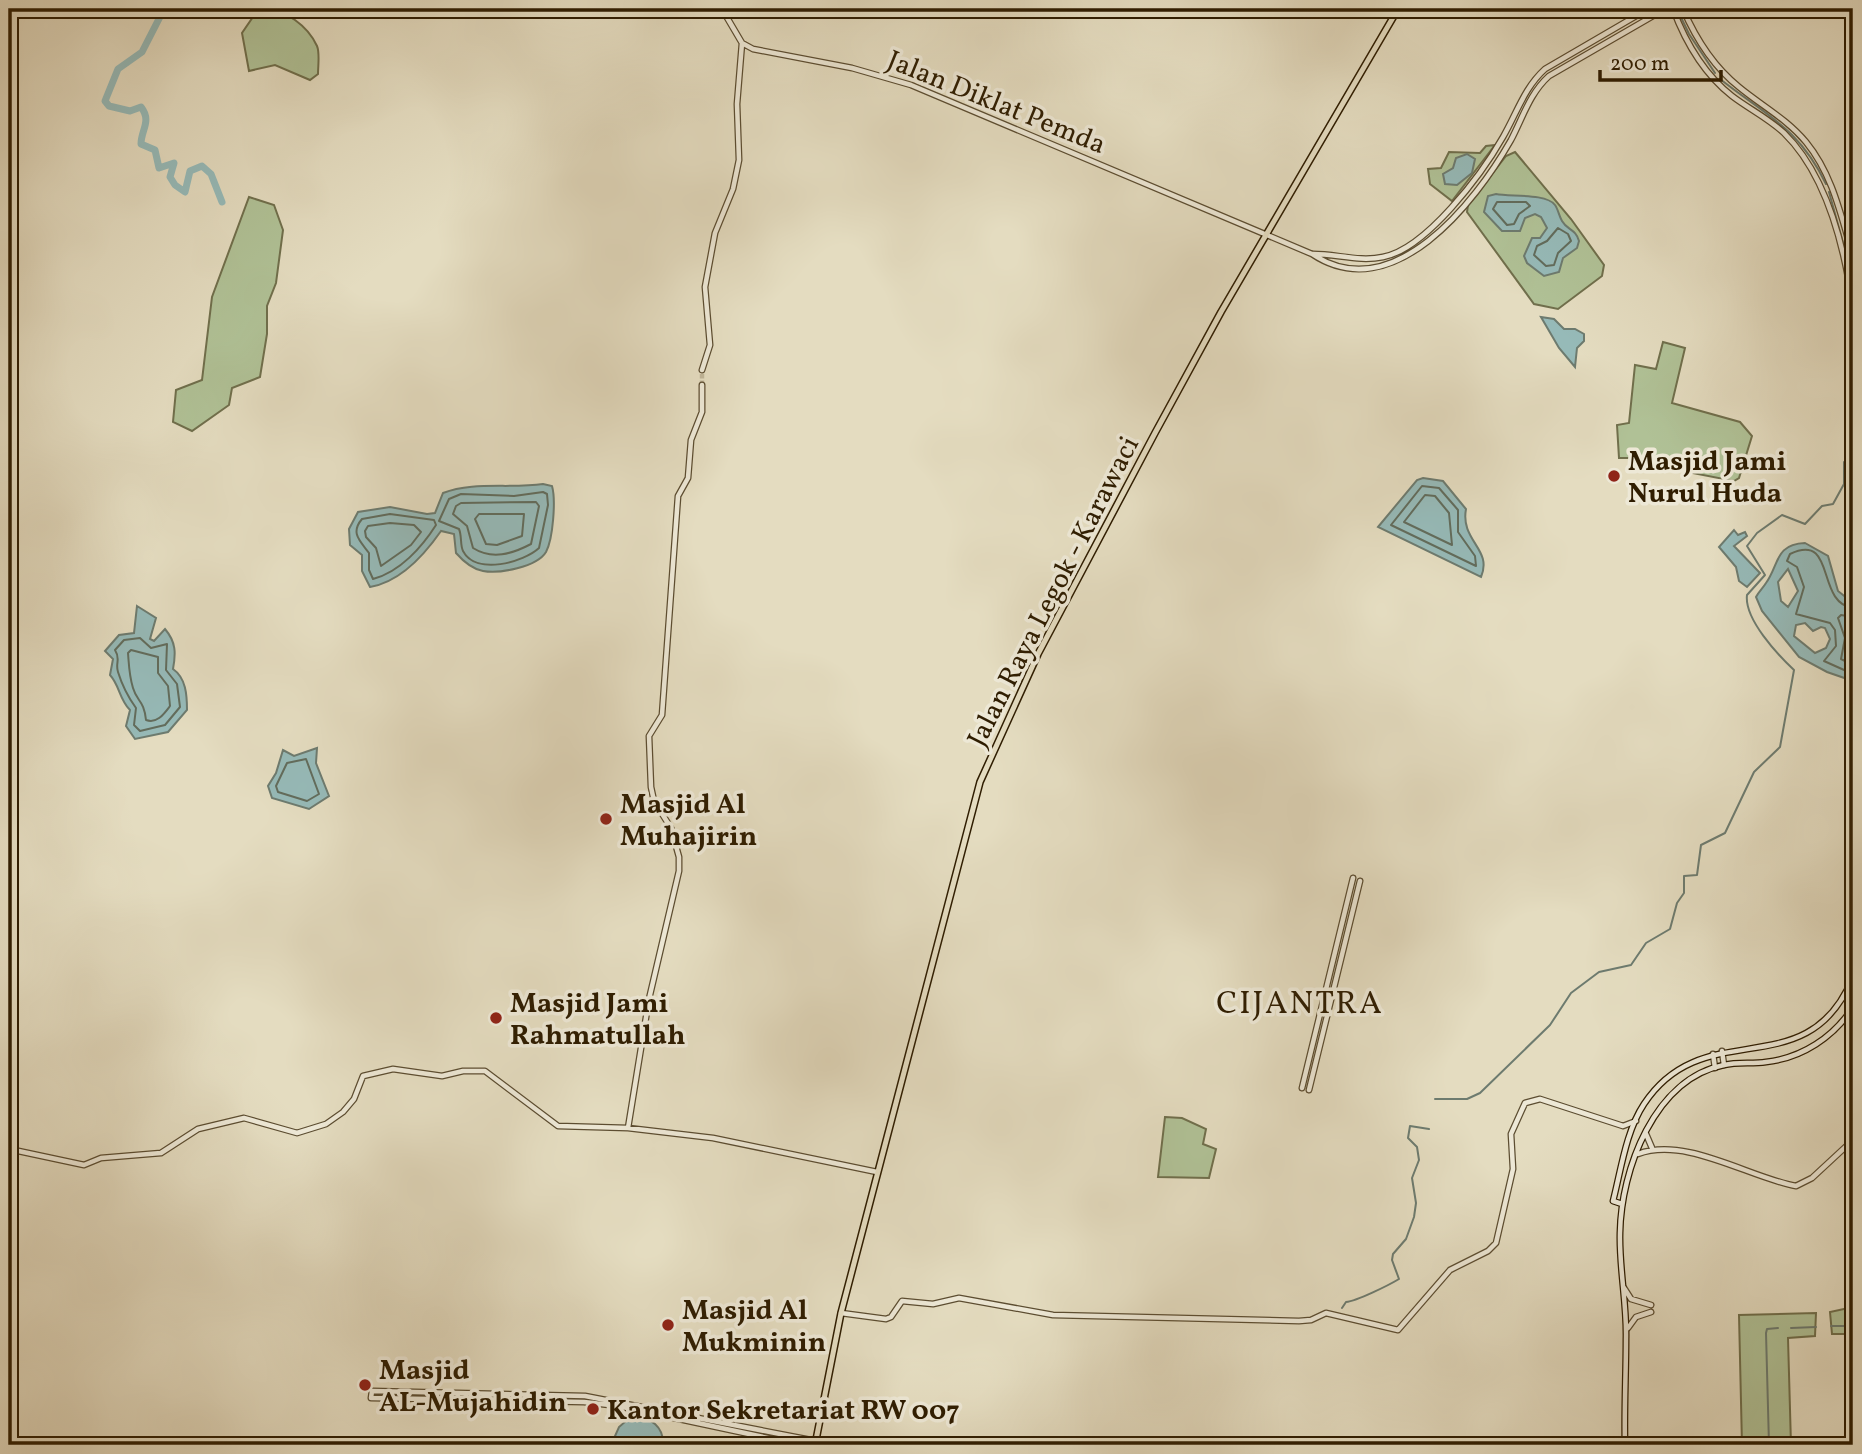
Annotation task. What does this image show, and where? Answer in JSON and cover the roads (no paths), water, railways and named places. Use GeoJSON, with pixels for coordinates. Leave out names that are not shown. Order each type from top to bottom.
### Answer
{"type":"FeatureCollection","features":[{"type":"Feature","properties":{"kind":"main road","name":"Jalan Raya Legok - Karawaci"},"geometry":{"type":"LineString","coordinates":[[816,1443],[841,1313],[980,782],[1038,654],[1154,433],[1398,9]]}},
{"type":"Feature","properties":{"kind":"street"},"geometry":{"type":"LineString","coordinates":[[702,370],[710,345],[705,288],[715,233],[733,189],[739,160],[737,104],[741,43],[722,9]]}},
{"type":"Feature","properties":{"kind":"street"},"geometry":{"type":"LineString","coordinates":[[1312,254],[1360,259],[1383,257],[1408,247],[1427,232],[1478,176],[1503,137],[1533,80],[1545,69],[1648,9]]}},
{"type":"Feature","properties":{"kind":"street"},"geometry":{"type":"LineString","coordinates":[[1312,254],[1335,265],[1361,268],[1397,262],[1422,247],[1466,200],[1510,141],[1532,96],[1549,76],[1665,9]]}},
{"type":"Feature","properties":{"kind":"street"},"geometry":{"type":"LineString","coordinates":[[1673,9],[1686,39],[1712,76],[1731,95],[1783,132],[1827,187],[1853,308]]}},
{"type":"Feature","properties":{"kind":"street"},"geometry":{"type":"LineString","coordinates":[[1683,9],[1704,50],[1720,69],[1737,85],[1789,123],[1815,153],[1853,256]]}},
{"type":"Feature","properties":{"kind":"street","name":"Jalan Diklat Pemda"},"geometry":{"type":"LineString","coordinates":[[741,43],[753,50],[860,70],[932,93],[1312,254]]}},
{"type":"Feature","properties":{"kind":"street"},"geometry":{"type":"LineString","coordinates":[[1383,257],[1384,265]]}},
{"type":"Feature","properties":{"kind":"street"},"geometry":{"type":"LineString","coordinates":[[628,1128],[649,999],[679,871],[680,857],[671,828],[652,794],[648,740],[662,715],[677,502],[685,484],[693,431],[702,412],[702,384]]}},
{"type":"Feature","properties":{"kind":"street"},"geometry":{"type":"LineString","coordinates":[[1302,1088],[1353,878]]}},
{"type":"Feature","properties":{"kind":"street"},"geometry":{"type":"LineString","coordinates":[[1309,1090],[1360,881]]}},
{"type":"Feature","properties":{"kind":"street"},"geometry":{"type":"LineString","coordinates":[[1333,960],[1340,961]]}},
{"type":"Feature","properties":{"kind":"street"},"geometry":{"type":"LineString","coordinates":[[1622,1204],[1612,1201],[1636,1121],[1643,1105],[1671,1074],[1722,1051],[1773,1047],[1805,1035],[1836,1009],[1853,977]]}},
{"type":"Feature","properties":{"kind":"street"},"geometry":{"type":"LineString","coordinates":[[1625,1445],[1625,1287],[1620,1236],[1622,1204],[1646,1134],[1666,1098],[1693,1077],[1724,1065],[1787,1058],[1830,1034],[1853,1007]]}},
{"type":"Feature","properties":{"kind":"street"},"geometry":{"type":"LineString","coordinates":[[1315,1034],[1322,1036]]}},
{"type":"Feature","properties":{"kind":"street"},"geometry":{"type":"LineString","coordinates":[[1722,1051],[1724,1065]]}},
{"type":"Feature","properties":{"kind":"street"},"geometry":{"type":"LineString","coordinates":[[1713,1054],[1715,1068]]}},
{"type":"Feature","properties":{"kind":"street"},"geometry":{"type":"LineString","coordinates":[[9,1149],[84,1165],[101,1158],[161,1153],[198,1129],[244,1118],[298,1133],[326,1124],[342,1112],[354,1099],[363,1076],[393,1069],[442,1076],[463,1071],[485,1071],[558,1126],[628,1128],[737,1142],[877,1172]]}},
{"type":"Feature","properties":{"kind":"street"},"geometry":{"type":"LineString","coordinates":[[841,1313],[886,1319],[891,1317],[902,1301],[933,1304],[953,1298],[1051,1315],[1296,1321],[1311,1320],[1326,1313],[1398,1330],[1450,1270],[1494,1246],[1513,1169],[1511,1134],[1525,1103],[1540,1099],[1623,1126],[1636,1121]]}},
{"type":"Feature","properties":{"kind":"street"},"geometry":{"type":"LineString","coordinates":[[1623,1126],[1630,1137]]}},
{"type":"Feature","properties":{"kind":"street"},"geometry":{"type":"LineString","coordinates":[[1646,1134],[1653,1148]]}},
{"type":"Feature","properties":{"kind":"street"},"geometry":{"type":"LineString","coordinates":[[1638,1154],[1653,1148],[1721,1160],[1796,1186],[1812,1178],[1853,1140]]}},
{"type":"Feature","properties":{"kind":"street"},"geometry":{"type":"LineString","coordinates":[[1625,1287],[1631,1299],[1651,1305]]}},
{"type":"Feature","properties":{"kind":"street"},"geometry":{"type":"LineString","coordinates":[[1626,1335],[1632,1320],[1651,1312]]}},
{"type":"Feature","properties":{"kind":"street"},"geometry":{"type":"LineString","coordinates":[[371,1394],[584,1402],[816,1443]]}},
{"type":"Feature","properties":{"kind":"street"},"geometry":{"type":"LineString","coordinates":[[766,1433],[801,1445]]}},
{"type":"Feature","properties":{"kind":"water"},"geometry":{"type":"Polygon","coordinates":[[[1467,154],[1475,159],[1472,173],[1457,185],[1445,184],[1443,174],[1453,168],[1456,158],[1467,154]]]}},
{"type":"Feature","properties":{"kind":"water"},"geometry":{"type":"Polygon","coordinates":[[[1496,194],[1536,197],[1555,205],[1562,221],[1576,234],[1579,241],[1577,248],[1563,258],[1559,272],[1544,276],[1527,263],[1524,256],[1532,238],[1540,238],[1547,228],[1541,217],[1535,214],[1525,218],[1520,231],[1502,231],[1484,212],[1488,196],[1496,194]]]}},
{"type":"Feature","properties":{"kind":"water"},"geometry":{"type":"Polygon","coordinates":[[[1541,317],[1554,319],[1564,329],[1575,329],[1584,334],[1584,341],[1577,348],[1575,367],[1559,348],[1541,317]]]}},
{"type":"Feature","properties":{"kind":"water"},"geometry":{"type":"Polygon","coordinates":[[[1423,478],[1443,481],[1466,509],[1468,529],[1483,559],[1481,577],[1378,527],[1417,480],[1423,478]]]}},
{"type":"Feature","properties":{"kind":"water"},"geometry":{"type":"Polygon","coordinates":[[[543,484],[552,486],[554,500],[546,552],[535,562],[517,568],[483,571],[475,568],[456,553],[454,534],[441,531],[411,566],[392,579],[370,587],[362,571],[362,555],[350,545],[349,529],[358,512],[390,507],[435,513],[443,493],[455,489],[543,484]]]}},
{"type":"Feature","properties":{"kind":"water"},"geometry":{"type":"Polygon","coordinates":[[[1734,530],[1738,535],[1745,532],[1747,536],[1734,546],[1760,573],[1747,587],[1739,581],[1736,567],[1719,547],[1734,530]]]}},
{"type":"Feature","properties":{"kind":"water"},"geometry":{"type":"Polygon","coordinates":[[[1805,543],[1828,556],[1838,591],[1853,603],[1853,681],[1827,672],[1799,657],[1762,611],[1756,597],[1783,551],[1795,544],[1805,543]],[[1788,569],[1778,582],[1781,601],[1788,607],[1798,591],[1788,569]],[[1805,623],[1796,625],[1794,636],[1815,653],[1826,648],[1830,639],[1825,628],[1813,631],[1805,623]]]}},
{"type":"Feature","properties":{"kind":"water"},"geometry":{"type":"Polygon","coordinates":[[[137,606],[156,618],[150,639],[154,641],[165,629],[171,638],[175,653],[173,669],[183,682],[187,710],[168,732],[135,739],[126,726],[130,710],[110,675],[113,659],[105,651],[119,635],[134,633],[137,606]]]}},
{"type":"Feature","properties":{"kind":"water"},"geometry":{"type":"Polygon","coordinates":[[[317,748],[316,763],[329,796],[309,809],[272,798],[268,786],[276,773],[283,750],[294,756],[317,748]]]}},
{"type":"Feature","properties":{"kind":"water"},"geometry":{"type":"Polygon","coordinates":[[[634,1414],[646,1418],[659,1428],[663,1445],[611,1445],[619,1427],[634,1414]]]}},
{"type":"Feature","properties":{"kind":"waterway"},"geometry":{"type":"LineString","coordinates":[[164,9],[142,52],[118,69],[105,101],[109,106],[130,111],[141,107],[146,117],[141,144],[155,150],[159,168],[174,163],[170,177],[175,185],[185,192],[190,171],[202,166],[211,174],[222,202]]}},
{"type":"Feature","properties":{"kind":"waterway"},"geometry":{"type":"LineString","coordinates":[[1677,9],[1689,34],[1715,73]]}},
{"type":"Feature","properties":{"kind":"waterway"},"geometry":{"type":"LineString","coordinates":[[1720,79],[1793,136],[1805,149],[1826,184]]}},
{"type":"Feature","properties":{"kind":"waterway"},"geometry":{"type":"LineString","coordinates":[[1829,192],[1848,261]]}},
{"type":"Feature","properties":{"kind":"waterway"},"geometry":{"type":"LineString","coordinates":[[1435,1099],[1467,1099],[1480,1093],[1550,1025],[1571,993],[1599,972],[1631,965],[1646,943],[1670,929],[1677,903],[1684,893],[1684,876],[1697,875],[1701,845],[1725,833],[1754,772],[1780,747],[1794,670],[1763,636],[1751,615],[1747,595],[1765,575],[1747,546],[1757,533],[1782,515],[1805,524],[1822,506],[1833,504],[1844,484],[1844,462]]}},
{"type":"Feature","properties":{"kind":"waterway"},"geometry":{"type":"LineString","coordinates":[[1342,1308],[1346,1302],[1399,1279],[1392,1260],[1393,1254],[1406,1239],[1416,1203],[1412,1178],[1419,1160],[1417,1147],[1408,1138],[1410,1126],[1429,1129]]}},
{"type":"Feature","properties":{"kind":"waterway"},"geometry":{"type":"LineString","coordinates":[[1831,1326],[1853,1326]]}},
{"type":"Feature","properties":{"kind":"waterway"},"geometry":{"type":"LineString","coordinates":[[1791,1328],[1816,1327]]}},
{"type":"Feature","properties":{"kind":"waterway"},"geometry":{"type":"LineString","coordinates":[[1769,1445],[1766,1333],[1767,1329],[1778,1328]]}},
{"type":"Feature","properties":{"kind":"tunnel"},"geometry":{"type":"LineString","coordinates":[[702,370],[702,385]]}},
{"type":"Feature","properties":{"kind":"place","name":"Masjid Jami Nurul Huda"},"geometry":{"type":"Point","coordinates":[1614,476]}},
{"type":"Feature","properties":{"kind":"place","name":"Masjid Al Muhajirin"},"geometry":{"type":"Point","coordinates":[606,819]}},
{"type":"Feature","properties":{"kind":"place","name":"Masjid Jami Rahmatullah"},"geometry":{"type":"Point","coordinates":[496,1018]}},
{"type":"Feature","properties":{"kind":"place","name":"Masjid Al Mukminin"},"geometry":{"type":"Point","coordinates":[668,1325]}},
{"type":"Feature","properties":{"kind":"place","name":"Masjid AL-Mujahidin"},"geometry":{"type":"Point","coordinates":[365,1385]}},
{"type":"Feature","properties":{"kind":"place","name":"Kantor Sekretariat RW 007"},"geometry":{"type":"Point","coordinates":[593,1409]}},
{"type":"Feature","properties":{"kind":"district","name":"CIJANTRA"},"geometry":{"type":"Point","coordinates":[1300,1002]}}]}
